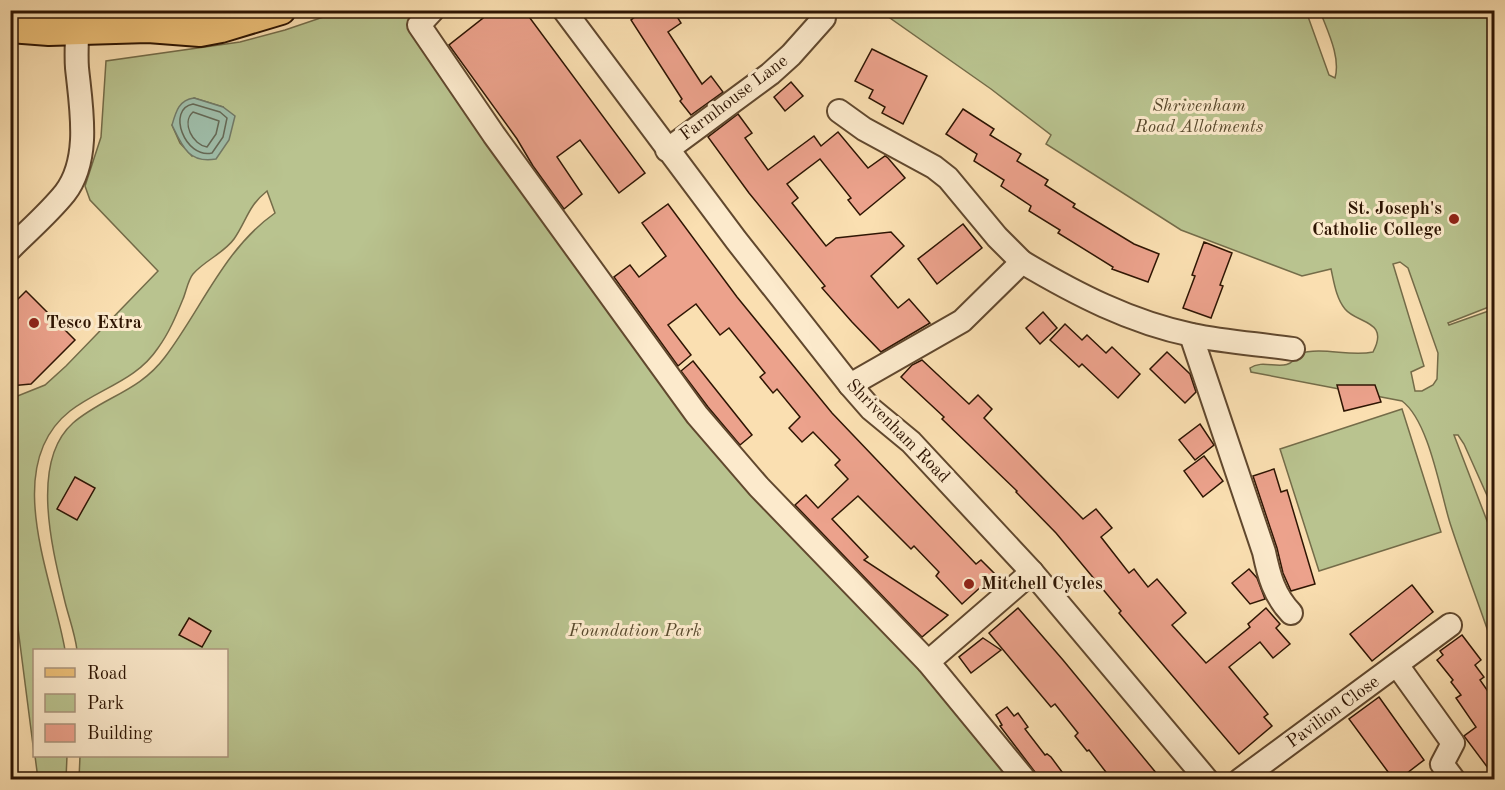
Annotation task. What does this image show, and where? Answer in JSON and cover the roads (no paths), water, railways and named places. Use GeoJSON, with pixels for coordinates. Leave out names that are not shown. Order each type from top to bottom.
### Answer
{"type":"FeatureCollection","features":[{"type":"Feature","properties":{"kind":"main road"},"geometry":{"type":"LineString","coordinates":[[148,28],[207,11]]}},
{"type":"Feature","properties":{"kind":"main road"},"geometry":{"type":"LineString","coordinates":[[10,28],[77,31],[148,28],[209,31],[269,12]]}},
{"type":"Feature","properties":{"kind":"street"},"geometry":{"type":"LineString","coordinates":[[433,10],[419,25],[494,135],[697,415],[759,487],[928,662],[1025,780]]}},
{"type":"Feature","properties":{"kind":"street","name":"Shrivenham Road"},"geometry":{"type":"LineString","coordinates":[[564,10],[667,150],[850,385],[871,409],[911,442],[1032,572],[1207,780]]}},
{"type":"Feature","properties":{"kind":"street","name":"Farmhouse Lane"},"geometry":{"type":"LineString","coordinates":[[667,150],[770,74],[791,55],[824,18]]}},
{"type":"Feature","properties":{"kind":"street"},"geometry":{"type":"LineString","coordinates":[[10,249],[65,192],[75,176],[81,149],[82,121],[77,65],[77,31]]}},
{"type":"Feature","properties":{"kind":"street"},"geometry":{"type":"LineString","coordinates":[[839,111],[864,129],[923,159],[948,178],[997,237],[1022,262],[1067,289],[1139,320],[1191,335],[1293,349]]}},
{"type":"Feature","properties":{"kind":"street"},"geometry":{"type":"LineString","coordinates":[[850,385],[962,321],[1022,262]]}},
{"type":"Feature","properties":{"kind":"street"},"geometry":{"type":"LineString","coordinates":[[1191,335],[1264,552],[1272,586],[1291,614]]}},
{"type":"Feature","properties":{"kind":"street"},"geometry":{"type":"LineString","coordinates":[[928,662],[1032,572]]}},
{"type":"Feature","properties":{"kind":"street","name":"Pavilion Close"},"geometry":{"type":"LineString","coordinates":[[1240,780],[1450,625]]}},
{"type":"Feature","properties":{"kind":"street","name":"Pavilion Close"},"geometry":{"type":"LineString","coordinates":[[1397,665],[1453,743],[1442,764],[1454,780]]}},
{"type":"Feature","properties":{"kind":"water"},"geometry":{"type":"Polygon","coordinates":[[[194,98],[223,107],[235,116],[229,140],[216,159],[199,159],[193,156],[183,146],[172,125],[182,104],[194,98]]]}},
{"type":"Feature","properties":{"kind":"place","name":"St. Joseph's Catholic College"},"geometry":{"type":"Point","coordinates":[1454,219]}},
{"type":"Feature","properties":{"kind":"place","name":"Tesco Extra"},"geometry":{"type":"Point","coordinates":[34,323]}},
{"type":"Feature","properties":{"kind":"place","name":"Mitchell Cycles"},"geometry":{"type":"Point","coordinates":[969,584]}},
{"type":"Feature","properties":{"kind":"park label","name":"Shrivenham Road Allotments"},"geometry":{"type":"Point","coordinates":[1199,116]}},
{"type":"Feature","properties":{"kind":"park label","name":"Foundation Park"},"geometry":{"type":"Point","coordinates":[635,631]}}]}
